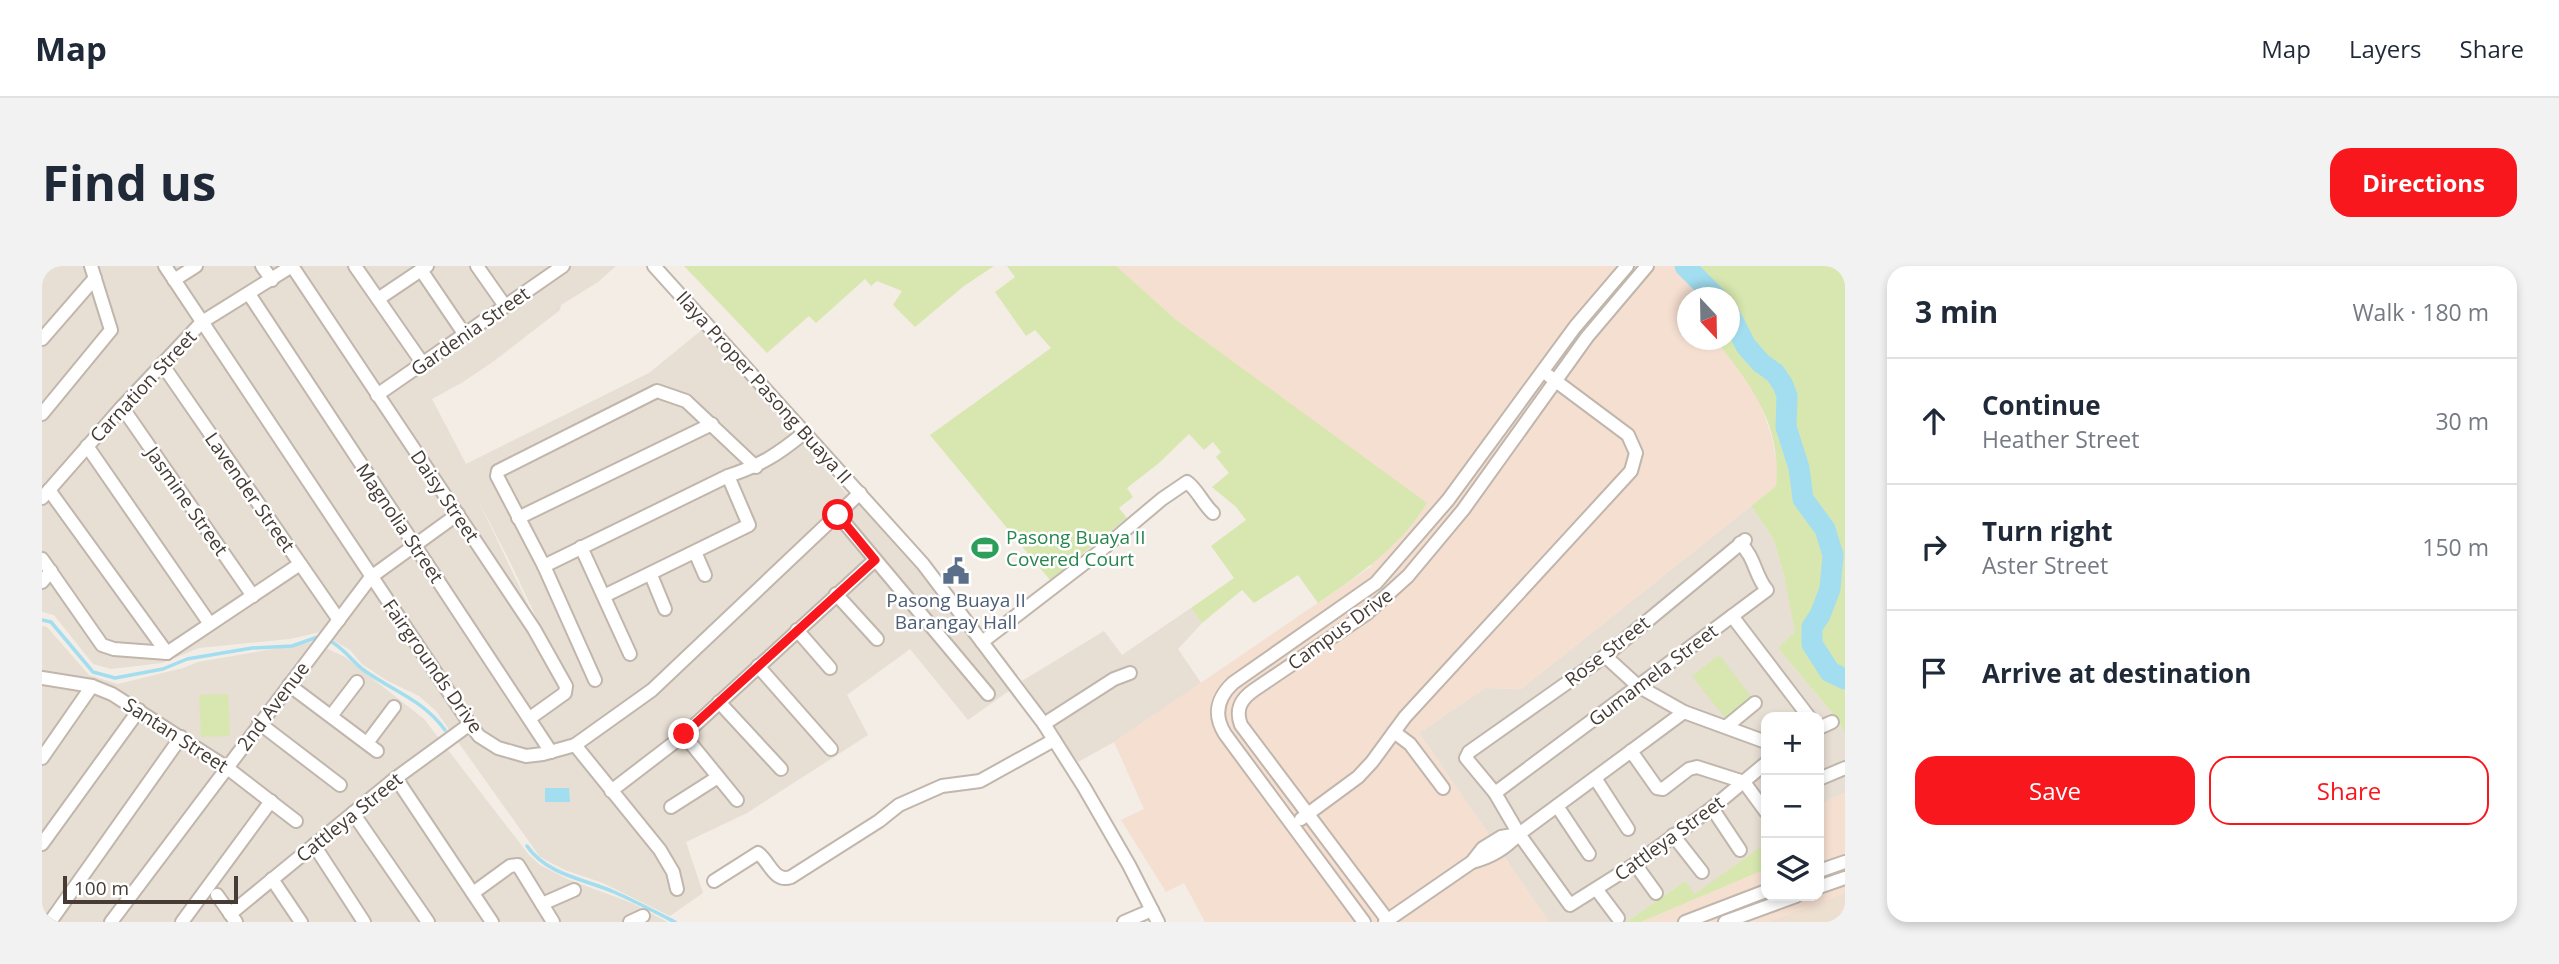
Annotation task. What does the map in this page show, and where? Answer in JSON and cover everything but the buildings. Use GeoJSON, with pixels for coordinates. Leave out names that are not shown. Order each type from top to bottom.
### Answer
{"type":"FeatureCollection","features":[{"type":"Feature","properties":{"kind":"street","name":"Fairgrounds Drive"},"geometry":{"type":"LineString","coordinates":[[165,266],[470,724],[479,736],[506,751],[526,755],[575,745],[652,690],[860,494]]}},
{"type":"Feature","properties":{"kind":"street"},"geometry":{"type":"LineString","coordinates":[[174,280],[196,266]]}},
{"type":"Feature","properties":{"kind":"street"},"geometry":{"type":"LineString","coordinates":[[262,266],[272,280]]}},
{"type":"Feature","properties":{"kind":"street","name":"Carnation Street"},"geometry":{"type":"LineString","coordinates":[[46,494],[122,407],[202,323],[292,266]]}},
{"type":"Feature","properties":{"kind":"street","name":"Daisy Street"},"geometry":{"type":"LineString","coordinates":[[292,266],[534,629],[566,686],[565,693],[530,718]]}},
{"type":"Feature","properties":{"kind":"street"},"geometry":{"type":"LineString","coordinates":[[355,266],[423,364]]}},
{"type":"Feature","properties":{"kind":"street"},"geometry":{"type":"LineString","coordinates":[[477,266],[505,306]]}},
{"type":"Feature","properties":{"kind":"street","name":"Gardenia Street"},"geometry":{"type":"LineString","coordinates":[[377,396],[505,306],[543,272],[563,266]]}},
{"type":"Feature","properties":{"kind":"street","name":"Ilaya Proper Pasong Buaya II"},"geometry":{"type":"LineString","coordinates":[[654,266],[923,564],[1044,724],[1129,865],[1155,916]]}},
{"type":"Feature","properties":{"kind":"street","name":"Campus Drive"},"geometry":{"type":"LineString","coordinates":[[1364,922],[1220,726],[1217,712],[1222,696],[1233,682],[1376,583],[1448,500],[1602,292],[1627,266]]}},
{"type":"Feature","properties":{"kind":"street","name":"Campus Drive"},"geometry":{"type":"LineString","coordinates":[[1387,921],[1241,725],[1238,714],[1241,702],[1254,690],[1366,614],[1395,590],[1463,510],[1555,380],[1614,302],[1647,266]]}},
{"type":"Feature","properties":{"kind":"street"},"geometry":{"type":"LineString","coordinates":[[378,299],[424,268],[465,335]]}},
{"type":"Feature","properties":{"kind":"street"},"geometry":{"type":"LineString","coordinates":[[42,339],[93,272]]}},
{"type":"Feature","properties":{"kind":"street"},"geometry":{"type":"LineString","coordinates":[[42,414],[111,330],[93,272]]}},
{"type":"Feature","properties":{"kind":"street","name":"Magnolia Street"},"geometry":{"type":"LineString","coordinates":[[249,294],[551,752]]}},
{"type":"Feature","properties":{"kind":"street","name":"Lavender Street"},"geometry":{"type":"LineString","coordinates":[[162,364],[339,620]]}},
{"type":"Feature","properties":{"kind":"street"},"geometry":{"type":"LineString","coordinates":[[1292,825],[1358,777],[1405,717],[1632,471],[1636,453],[1628,435],[1543,371]]}},
{"type":"Feature","properties":{"kind":"street"},"geometry":{"type":"LineString","coordinates":[[595,680],[544,566],[497,475],[500,469],[652,392],[661,392],[686,401],[756,467]]}},
{"type":"Feature","properties":{"kind":"street","name":"Jasmine Street"},"geometry":{"type":"LineString","coordinates":[[122,407],[253,596]]}},
{"type":"Feature","properties":{"kind":"street"},"geometry":{"type":"LineString","coordinates":[[518,519],[712,424]]}},
{"type":"Feature","properties":{"kind":"street"},"geometry":{"type":"LineString","coordinates":[[544,566],[728,476],[756,467],[804,433]]}},
{"type":"Feature","properties":{"kind":"street"},"geometry":{"type":"LineString","coordinates":[[87,446],[210,624]]}},
{"type":"Feature","properties":{"kind":"street"},"geometry":{"type":"LineString","coordinates":[[604,596],[749,525],[728,476]]}},
{"type":"Feature","properties":{"kind":"street"},"geometry":{"type":"LineString","coordinates":[[982,642],[1187,482],[1213,513]]}},
{"type":"Feature","properties":{"kind":"street"},"geometry":{"type":"LineString","coordinates":[[46,494],[167,653]]}},
{"type":"Feature","properties":{"kind":"street","name":"2nd Avenue"},"geometry":{"type":"LineString","coordinates":[[111,922],[371,577],[458,514]]}},
{"type":"Feature","properties":{"kind":"street"},"geometry":{"type":"LineString","coordinates":[[838,515],[988,694]]}},
{"type":"Feature","properties":{"kind":"street","name":"Gumamela Street"},"geometry":{"type":"LineString","coordinates":[[1495,793],[1767,590],[1742,541]]}},
{"type":"Feature","properties":{"kind":"street","name":"Rose Street"},"geometry":{"type":"LineString","coordinates":[[1495,793],[1466,758],[1469,752],[1605,656],[1742,541]]}},
{"type":"Feature","properties":{"kind":"street"},"geometry":{"type":"LineString","coordinates":[[581,547],[630,654]]}},
{"type":"Feature","properties":{"kind":"street"},"geometry":{"type":"LineString","coordinates":[[695,552],[705,575]]}},
{"type":"Feature","properties":{"kind":"street"},"geometry":{"type":"LineString","coordinates":[[42,559],[102,645],[114,649],[167,653],[300,564]]}},
{"type":"Feature","properties":{"kind":"street"},"geometry":{"type":"LineString","coordinates":[[611,791],[684,734],[875,560]]}},
{"type":"Feature","properties":{"kind":"street"},"geometry":{"type":"LineString","coordinates":[[42,582],[51,571]]}},
{"type":"Feature","properties":{"kind":"street"},"geometry":{"type":"LineString","coordinates":[[651,575],[666,609]]}},
{"type":"Feature","properties":{"kind":"street"},"geometry":{"type":"LineString","coordinates":[[836,594],[877,639]]}},
{"type":"Feature","properties":{"kind":"street"},"geometry":{"type":"LineString","coordinates":[[1732,616],[1805,712]]}},
{"type":"Feature","properties":{"kind":"street"},"geometry":{"type":"LineString","coordinates":[[797,629],[830,668]]}},
{"type":"Feature","properties":{"kind":"street"},"geometry":{"type":"LineString","coordinates":[[1605,656],[1638,686],[1684,712],[1761,739]]}},
{"type":"Feature","properties":{"kind":"street"},"geometry":{"type":"LineString","coordinates":[[758,666],[831,749]]}},
{"type":"Feature","properties":{"kind":"street"},"geometry":{"type":"LineString","coordinates":[[1044,724],[1114,679],[1130,673]]}},
{"type":"Feature","properties":{"kind":"street","name":"Santan Street"},"geometry":{"type":"LineString","coordinates":[[42,678],[92,687],[112,694],[226,767],[296,821]]}},
{"type":"Feature","properties":{"kind":"street"},"geometry":{"type":"LineString","coordinates":[[331,716],[357,682]]}},
{"type":"Feature","properties":{"kind":"street"},"geometry":{"type":"LineString","coordinates":[[289,685],[372,747],[394,707]]}},
{"type":"Feature","properties":{"kind":"street"},"geometry":{"type":"LineString","coordinates":[[42,758],[92,687]]}},
{"type":"Feature","properties":{"kind":"street"},"geometry":{"type":"LineString","coordinates":[[719,702],[780,769]]}},
{"type":"Feature","properties":{"kind":"street"},"geometry":{"type":"LineString","coordinates":[[1727,726],[1755,704]]}},
{"type":"Feature","properties":{"kind":"street"},"geometry":{"type":"LineString","coordinates":[[42,844],[139,710]]}},
{"type":"Feature","properties":{"kind":"street"},"geometry":{"type":"LineString","coordinates":[[1387,921],[1472,862],[1490,857],[1506,847],[1519,834],[1684,712]]}},
{"type":"Feature","properties":{"kind":"street"},"geometry":{"type":"LineString","coordinates":[[1824,726],[1832,722]]}},
{"type":"Feature","properties":{"kind":"street"},"geometry":{"type":"LineString","coordinates":[[259,723],[340,785]]}},
{"type":"Feature","properties":{"kind":"street","name":"Cattleya Street"},"geometry":{"type":"LineString","coordinates":[[233,918],[272,879],[396,778],[470,724]]}},
{"type":"Feature","properties":{"kind":"street"},"geometry":{"type":"LineString","coordinates":[[1394,732],[1410,744],[1443,788]]}},
{"type":"Feature","properties":{"kind":"street"},"geometry":{"type":"LineString","coordinates":[[684,734],[737,800]]}},
{"type":"Feature","properties":{"kind":"street"},"geometry":{"type":"LineString","coordinates":[[50,922],[181,737]]}},
{"type":"Feature","properties":{"kind":"street"},"geometry":{"type":"LineString","coordinates":[[714,881],[758,853],[777,877],[791,877],[879,821],[899,805],[942,786],[980,781],[1054,740]]}},
{"type":"Feature","properties":{"kind":"street"},"geometry":{"type":"LineString","coordinates":[[575,745],[660,850],[673,872],[677,889]]}},
{"type":"Feature","properties":{"kind":"street"},"geometry":{"type":"LineString","coordinates":[[1631,751],[1660,789],[1693,767],[1744,782],[1761,805]]}},
{"type":"Feature","properties":{"kind":"street","name":"Cattleya Street"},"geometry":{"type":"LineString","coordinates":[[1519,834],[1567,903],[1572,905],[1635,864],[1712,808],[1761,767]]}},
{"type":"Feature","properties":{"kind":"street"},"geometry":{"type":"LineString","coordinates":[[1824,777],[1845,768]]}},
{"type":"Feature","properties":{"kind":"street"},"geometry":{"type":"LineString","coordinates":[[671,807],[718,777]]}},
{"type":"Feature","properties":{"kind":"street"},"geometry":{"type":"LineString","coordinates":[[396,778],[492,922]]}},
{"type":"Feature","properties":{"kind":"street"},"geometry":{"type":"LineString","coordinates":[[1595,778],[1628,829]]}},
{"type":"Feature","properties":{"kind":"street"},"geometry":{"type":"LineString","coordinates":[[1495,793],[1519,834]]}},
{"type":"Feature","properties":{"kind":"street"},"geometry":{"type":"LineString","coordinates":[[183,922],[271,801]]}},
{"type":"Feature","properties":{"kind":"street"},"geometry":{"type":"LineString","coordinates":[[1557,806],[1589,854]]}},
{"type":"Feature","properties":{"kind":"street"},"geometry":{"type":"LineString","coordinates":[[1712,808],[1740,850]]}},
{"type":"Feature","properties":{"kind":"street"},"geometry":{"type":"LineString","coordinates":[[353,813],[428,922]]}},
{"type":"Feature","properties":{"kind":"street"},"geometry":{"type":"LineString","coordinates":[[1674,835],[1702,872]]}},
{"type":"Feature","properties":{"kind":"street"},"geometry":{"type":"LineString","coordinates":[[314,845],[364,922]]}},
{"type":"Feature","properties":{"kind":"street"},"geometry":{"type":"LineString","coordinates":[[1824,870],[1845,862]]}},
{"type":"Feature","properties":{"kind":"street"},"geometry":{"type":"LineString","coordinates":[[1635,864],[1656,893]]}},
{"type":"Feature","properties":{"kind":"street"},"geometry":{"type":"LineString","coordinates":[[473,893],[510,866],[517,865],[553,922]]}},
{"type":"Feature","properties":{"kind":"street"},"geometry":{"type":"LineString","coordinates":[[1824,885],[1845,878]]}},
{"type":"Feature","properties":{"kind":"street"},"geometry":{"type":"LineString","coordinates":[[272,879],[301,922]]}},
{"type":"Feature","properties":{"kind":"street"},"geometry":{"type":"LineString","coordinates":[[542,904],[574,890]]}},
{"type":"Feature","properties":{"kind":"street"},"geometry":{"type":"LineString","coordinates":[[1597,890],[1618,918]]}},
{"type":"Feature","properties":{"kind":"street"},"geometry":{"type":"LineString","coordinates":[[1685,922],[1761,893]]}},
{"type":"Feature","properties":{"kind":"street"},"geometry":{"type":"LineString","coordinates":[[217,895],[233,918]]}},
{"type":"Feature","properties":{"kind":"street"},"geometry":{"type":"LineString","coordinates":[[1725,922],[1782,901]]}},
{"type":"Feature","properties":{"kind":"street"},"geometry":{"type":"LineString","coordinates":[[630,922],[643,916]]}},
{"type":"Feature","properties":{"kind":"street"},"geometry":{"type":"LineString","coordinates":[[1124,922],[1155,916]]}},
{"type":"Feature","properties":{"kind":"shaded area"},"geometry":{"type":"Polygon","coordinates":[[[42,266],[616,266],[598,282],[561,305],[560,310],[494,361],[432,399],[466,464],[649,373],[703,329],[853,501],[864,506],[922,566],[1013,688],[968,720],[910,649],[847,695],[868,735],[747,813],[686,842],[703,893],[670,916],[603,883],[565,870],[540,857],[436,711],[419,696],[386,680],[362,664],[350,650],[320,632],[290,639],[199,648],[162,663],[111,669],[93,664],[54,615],[42,612],[42,266]],[[477,498],[558,667],[559,666],[477,498]]]}},
{"type":"Feature","properties":{"kind":"shaded area"},"geometry":{"type":"Polygon","coordinates":[[[1007,266],[1675,266],[1696,287],[1677,287],[1677,350],[1723,350],[1747,379],[1759,399],[1772,438],[1778,470],[1776,486],[1521,689],[1485,688],[1419,733],[1549,922],[1205,922],[1184,883],[1166,892],[1121,820],[1144,809],[1114,742],[1372,566],[1017,279],[1007,266]]]}},
{"type":"Feature","properties":{"kind":"shaded area"},"geometry":{"type":"Polygon","coordinates":[[[1751,506],[1773,538],[1796,632],[1778,648],[1839,721],[1845,735],[1845,793],[1824,803],[1824,712],[1761,712],[1761,847],[1695,895],[1685,881],[1626,922],[1549,922],[1419,733],[1485,688],[1521,689],[1751,506]]]}},
{"type":"Feature","properties":{"kind":"shaded area"},"geometry":{"type":"Polygon","coordinates":[[[1191,608],[1202,623],[1178,649],[1201,683],[1114,742],[1078,762],[1022,681],[1104,631],[1122,655],[1191,608]]]}},
{"type":"Feature","properties":{"kind":"shaded area"},"geometry":{"type":"Polygon","coordinates":[[[42,626],[47,627],[89,675],[118,684],[198,662],[313,642],[345,657],[424,719],[529,855],[540,865],[567,879],[632,903],[667,922],[42,922],[42,626]]]}},
{"type":"Feature","properties":{"kind":"shaded area"},"geometry":{"type":"Polygon","coordinates":[[[1845,793],[1845,922],[1641,922],[1761,871],[1761,901],[1824,901],[1824,803],[1845,793]]]}},
{"type":"Feature","properties":{"kind":"shaded area"},"geometry":{"type":"Polygon","coordinates":[[[1845,893],[1845,922],[1769,922],[1811,906],[1845,893]]]}},
{"type":"Feature","properties":{"kind":"green space"},"geometry":{"type":"Polygon","coordinates":[[[684,266],[994,266],[964,286],[915,327],[893,305],[902,291],[877,281],[871,286],[865,279],[816,323],[809,316],[767,353],[684,266]]]}},
{"type":"Feature","properties":{"kind":"green space"},"geometry":{"type":"Polygon","coordinates":[[[1007,266],[1116,266],[1176,320],[1427,503],[1392,546],[1318,603],[1298,575],[1254,603],[1242,590],[1202,623],[1191,608],[1234,578],[1211,546],[1246,520],[1236,507],[1212,487],[1229,473],[1216,457],[1221,452],[1213,442],[1204,450],[1189,434],[1159,463],[1127,488],[1133,497],[1119,508],[1127,518],[1050,580],[930,435],[1051,348],[1035,330],[1026,336],[995,292],[1015,277],[1007,266]]]}},
{"type":"Feature","properties":{"kind":"green space"},"geometry":{"type":"Polygon","coordinates":[[[1675,266],[1845,266],[1845,735],[1839,721],[1778,648],[1795,632],[1784,575],[1773,538],[1751,506],[1776,486],[1774,444],[1769,425],[1752,389],[1723,350],[1740,350],[1740,287],[1695,287],[1675,266]]]}},
{"type":"Feature","properties":{"kind":"green space"},"geometry":{"type":"Polygon","coordinates":[[[1719,655],[1753,699],[1726,719],[1692,676],[1719,655]]]}},
{"type":"Feature","properties":{"kind":"green space"},"geometry":{"type":"Polygon","coordinates":[[[228,694],[230,736],[201,737],[199,695],[228,694]]]}},
{"type":"Feature","properties":{"kind":"green space"},"geometry":{"type":"Polygon","coordinates":[[[1761,847],[1761,871],[1641,922],[1626,922],[1685,881],[1695,894],[1761,847]]]}},
{"type":"Feature","properties":{"kind":"water"},"geometry":{"type":"Polygon","coordinates":[[[545,788],[569,788],[570,802],[545,802],[545,788]]]}},
{"type":"Feature","properties":{"kind":"waterway"},"geometry":{"type":"LineString","coordinates":[[1685,266],[1706,287]]}},
{"type":"Feature","properties":{"kind":"waterway"},"geometry":{"type":"LineString","coordinates":[[1740,334],[1761,363],[1775,373],[1787,396],[1786,427],[1799,468],[1803,499],[1825,529],[1833,555],[1830,589],[1812,627],[1812,644],[1830,672],[1845,679]]}},
{"type":"Feature","properties":{"kind":"waterway"},"geometry":{"type":"LineString","coordinates":[[42,620],[51,622],[93,672],[115,678],[163,669],[187,659],[252,648],[292,646],[318,637]]}},
{"type":"Feature","properties":{"kind":"waterway"},"geometry":{"type":"LineString","coordinates":[[332,642],[365,671],[427,711],[445,730]]}},
{"type":"Feature","properties":{"kind":"waterway"},"geometry":{"type":"LineString","coordinates":[[527,846],[535,856],[555,870],[614,892],[675,922]]}},
{"type":"Feature","properties":{"kind":"place","name":"Pasong Buaya II Covered Court"},"geometry":{"type":"Point","coordinates":[985,548]}},
{"type":"Feature","properties":{"kind":"place","name":"Pasong Buaya II Barangay Hall"},"geometry":{"type":"Point","coordinates":[956,571]}},
{"type":"Feature","properties":{"kind":"route"},"geometry":{"type":"LineString","coordinates":[[684,734],[875,560],[838,515]]}}]}
